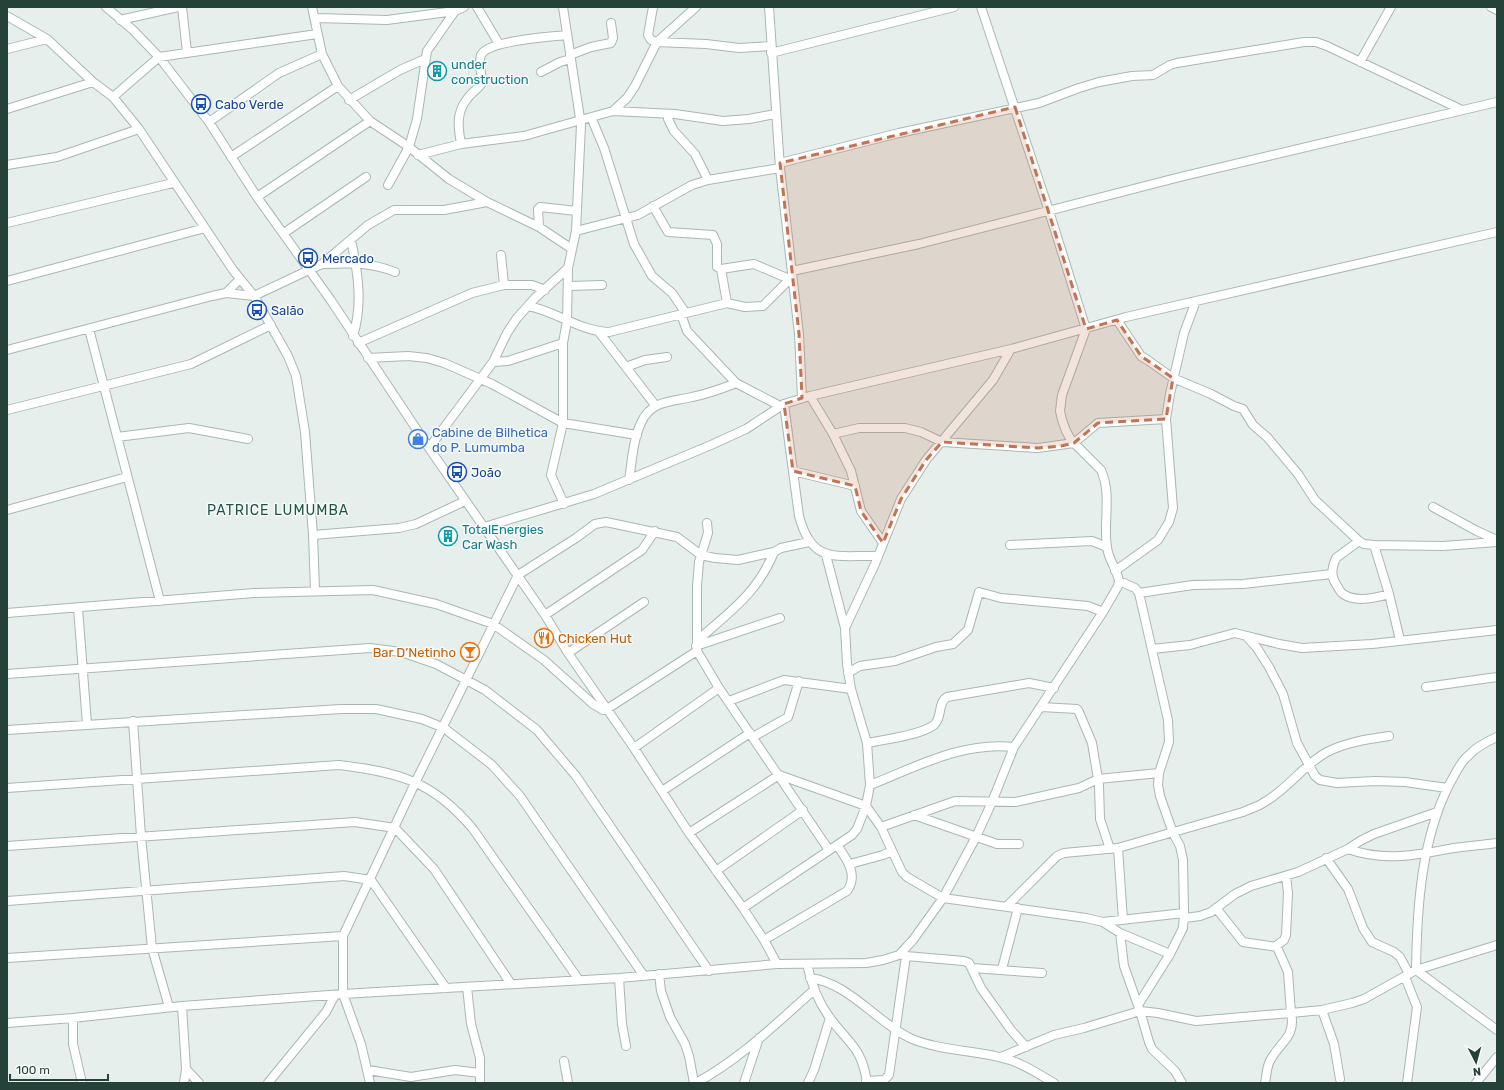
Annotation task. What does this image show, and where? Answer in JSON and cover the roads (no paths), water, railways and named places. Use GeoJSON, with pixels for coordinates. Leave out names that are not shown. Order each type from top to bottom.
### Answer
{"type":"FeatureCollection","features":[{"type":"Feature","properties":{"kind":"street"},"geometry":{"type":"LineString","coordinates":[[106,7],[133,30],[159,57],[209,122],[258,197],[284,233],[465,501],[545,615],[568,653],[608,709],[689,834],[743,908],[764,940],[777,964]]}},
{"type":"Feature","properties":{"kind":"street"},"geometry":{"type":"LineString","coordinates":[[120,20],[178,7]]}},
{"type":"Feature","properties":{"kind":"street"},"geometry":{"type":"LineString","coordinates":[[182,7],[187,52]]}},
{"type":"Feature","properties":{"kind":"street"},"geometry":{"type":"LineString","coordinates":[[312,7],[316,18],[317,34],[322,54],[338,86],[349,100],[370,121],[409,147],[449,179],[487,202],[539,227],[572,250]]}},
{"type":"Feature","properties":{"kind":"street"},"geometry":{"type":"LineString","coordinates":[[316,18],[387,20],[455,11],[464,7]]}},
{"type":"Feature","properties":{"kind":"street"},"geometry":{"type":"LineString","coordinates":[[477,7],[499,44]]}},
{"type":"Feature","properties":{"kind":"street"},"geometry":{"type":"LineString","coordinates":[[563,7],[582,125],[576,231],[568,268],[569,286],[567,322],[563,344],[563,423],[551,475],[564,504]]}},
{"type":"Feature","properties":{"kind":"street"},"geometry":{"type":"LineString","coordinates":[[653,7],[648,35],[651,40],[657,42],[706,44],[771,50],[954,7]]}},
{"type":"Feature","properties":{"kind":"street"},"geometry":{"type":"LineString","coordinates":[[613,111],[627,98],[635,86],[657,42],[696,7]]}},
{"type":"Feature","properties":{"kind":"street"},"geometry":{"type":"LineString","coordinates":[[769,7],[775,114],[791,276],[806,397],[833,434],[851,471],[861,511],[883,543]]}},
{"type":"Feature","properties":{"kind":"street"},"geometry":{"type":"LineString","coordinates":[[807,964],[814,990],[830,1018],[859,1053],[864,1065],[867,1082],[887,1079],[905,954],[943,898],[976,837],[1014,747],[1103,612],[1118,586],[1119,581],[1107,547],[1106,487],[1104,476],[1101,470],[1074,443],[1066,431],[1060,411],[1062,395],[1086,329],[1049,211],[981,7]]}},
{"type":"Feature","properties":{"kind":"street"},"geometry":{"type":"LineString","coordinates":[[1360,62],[1391,7]]}},
{"type":"Feature","properties":{"kind":"street"},"geometry":{"type":"LineString","coordinates":[[1491,7],[1497,10]]}},
{"type":"Feature","properties":{"kind":"street"},"geometry":{"type":"LineString","coordinates":[[388,185],[409,147],[417,120],[425,59],[429,47],[455,11]]}},
{"type":"Feature","properties":{"kind":"street"},"geometry":{"type":"LineString","coordinates":[[7,16],[47,39],[93,82],[113,97],[139,129],[173,183],[240,279],[254,296],[271,325],[296,376],[305,432],[314,590]]}},
{"type":"Feature","properties":{"kind":"street"},"geometry":{"type":"LineString","coordinates":[[541,72],[591,47],[611,43],[613,38],[611,23]]}},
{"type":"Feature","properties":{"kind":"street"},"geometry":{"type":"LineString","coordinates":[[113,97],[159,57],[317,34]]}},
{"type":"Feature","properties":{"kind":"street"},"geometry":{"type":"LineString","coordinates":[[461,144],[458,126],[461,109],[467,98],[482,83],[480,57],[483,52],[499,44],[567,35]]}},
{"type":"Feature","properties":{"kind":"street"},"geometry":{"type":"LineString","coordinates":[[7,49],[47,39]]}},
{"type":"Feature","properties":{"kind":"street"},"geometry":{"type":"LineString","coordinates":[[576,231],[638,215],[682,189],[708,180],[780,166],[1015,107],[1039,103],[1099,82],[1132,76],[1153,75],[1170,65],[1304,42],[1316,42],[1327,46],[1460,109]]}},
{"type":"Feature","properties":{"kind":"street"},"geometry":{"type":"LineString","coordinates":[[209,122],[279,73],[322,54]]}},
{"type":"Feature","properties":{"kind":"street"},"geometry":{"type":"LineString","coordinates":[[349,100],[400,70],[425,59]]}},
{"type":"Feature","properties":{"kind":"street"},"geometry":{"type":"LineString","coordinates":[[7,109],[93,82]]}},
{"type":"Feature","properties":{"kind":"street"},"geometry":{"type":"LineString","coordinates":[[231,157],[338,86]]}},
{"type":"Feature","properties":{"kind":"street"},"geometry":{"type":"LineString","coordinates":[[721,269],[754,264],[791,276],[1460,109],[1497,102]]}},
{"type":"Feature","properties":{"kind":"street"},"geometry":{"type":"LineString","coordinates":[[418,155],[461,144],[524,136],[613,111],[670,114],[723,121],[749,119],[775,114]]}},
{"type":"Feature","properties":{"kind":"street"},"geometry":{"type":"LineString","coordinates":[[670,114],[668,119],[674,131],[695,154],[708,180]]}},
{"type":"Feature","properties":{"kind":"street"},"geometry":{"type":"LineString","coordinates":[[591,117],[604,148],[634,244],[652,276],[672,293],[683,313],[687,332],[736,383],[782,405]]}},
{"type":"Feature","properties":{"kind":"street"},"geometry":{"type":"LineString","coordinates":[[258,197],[370,121]]}},
{"type":"Feature","properties":{"kind":"street"},"geometry":{"type":"LineString","coordinates":[[7,165],[57,156],[139,129]]}},
{"type":"Feature","properties":{"kind":"street"},"geometry":{"type":"LineString","coordinates":[[284,233],[366,177]]}},
{"type":"Feature","properties":{"kind":"street"},"geometry":{"type":"LineString","coordinates":[[7,223],[173,183]]}},
{"type":"Feature","properties":{"kind":"street"},"geometry":{"type":"LineString","coordinates":[[7,350],[226,293],[254,296],[322,264],[368,225],[394,210],[444,210],[487,202]]}},
{"type":"Feature","properties":{"kind":"street"},"geometry":{"type":"LineString","coordinates":[[653,206],[668,232],[713,235],[718,244],[717,267],[721,269],[727,303]]}},
{"type":"Feature","properties":{"kind":"street"},"geometry":{"type":"LineString","coordinates":[[539,227],[538,209],[540,207],[577,211]]}},
{"type":"Feature","properties":{"kind":"street"},"geometry":{"type":"LineString","coordinates":[[7,282],[205,228]]}},
{"type":"Feature","properties":{"kind":"street"},"geometry":{"type":"LineString","coordinates":[[484,528],[564,504],[629,480],[746,429],[782,405],[806,397],[1011,349],[1117,320],[1196,301],[1497,232]]}},
{"type":"Feature","properties":{"kind":"street"},"geometry":{"type":"LineString","coordinates":[[351,240],[356,262],[360,297],[356,339]]}},
{"type":"Feature","properties":{"kind":"street"},"geometry":{"type":"LineString","coordinates":[[501,255],[504,285]]}},
{"type":"Feature","properties":{"kind":"street"},"geometry":{"type":"LineString","coordinates":[[322,264],[356,262],[395,272]]}},
{"type":"Feature","properties":{"kind":"street"},"geometry":{"type":"LineString","coordinates":[[429,448],[493,362],[507,333],[528,306],[568,268]]}},
{"type":"Feature","properties":{"kind":"street"},"geometry":{"type":"LineString","coordinates":[[528,306],[541,308],[567,322],[599,332],[608,332],[727,303],[745,307],[763,306],[791,276]]}},
{"type":"Feature","properties":{"kind":"street"},"geometry":{"type":"LineString","coordinates":[[226,293],[240,279]]}},
{"type":"Feature","properties":{"kind":"street"},"geometry":{"type":"LineString","coordinates":[[356,339],[472,293],[504,285],[532,286],[545,290]]}},
{"type":"Feature","properties":{"kind":"street"},"geometry":{"type":"LineString","coordinates":[[569,286],[602,285]]}},
{"type":"Feature","properties":{"kind":"street"},"geometry":{"type":"LineString","coordinates":[[1115,571],[1158,540],[1170,522],[1173,508],[1170,453],[1166,419],[1184,334],[1196,301]]}},
{"type":"Feature","properties":{"kind":"street"},"geometry":{"type":"LineString","coordinates":[[1117,320],[1141,356],[1174,378],[1212,394],[1234,406],[1244,409],[1253,425],[1267,437],[1298,474],[1315,500],[1359,541],[1374,545],[1443,546],[1497,541]]}},
{"type":"Feature","properties":{"kind":"street"},"geometry":{"type":"LineString","coordinates":[[7,410],[191,364],[271,325]]}},
{"type":"Feature","properties":{"kind":"street"},"geometry":{"type":"LineString","coordinates":[[89,329],[160,601]]}},
{"type":"Feature","properties":{"kind":"street"},"geometry":{"type":"LineString","coordinates":[[599,332],[655,405]]}},
{"type":"Feature","properties":{"kind":"street"},"geometry":{"type":"LineString","coordinates":[[493,362],[508,361],[563,344]]}},
{"type":"Feature","properties":{"kind":"street"},"geometry":{"type":"LineString","coordinates":[[845,628],[878,556],[901,499],[926,460],[993,380],[1011,349]]}},
{"type":"Feature","properties":{"kind":"street"},"geometry":{"type":"LineString","coordinates":[[368,358],[408,356],[426,358],[444,363],[481,379],[563,423],[636,435]]}},
{"type":"Feature","properties":{"kind":"street"},"geometry":{"type":"LineString","coordinates":[[626,367],[645,360],[667,357]]}},
{"type":"Feature","properties":{"kind":"street"},"geometry":{"type":"LineString","coordinates":[[629,480],[636,435],[648,411],[655,405],[665,401],[713,392],[736,383]]}},
{"type":"Feature","properties":{"kind":"street"},"geometry":{"type":"LineString","coordinates":[[782,405],[803,533],[809,542],[826,555],[878,556]]}},
{"type":"Feature","properties":{"kind":"street"},"geometry":{"type":"LineString","coordinates":[[833,434],[859,428],[905,428],[921,432],[942,442],[1038,448],[1074,443],[1098,423],[1166,419]]}},
{"type":"Feature","properties":{"kind":"street"},"geometry":{"type":"LineString","coordinates":[[117,437],[189,428],[248,439]]}},
{"type":"Feature","properties":{"kind":"street"},"geometry":{"type":"LineString","coordinates":[[792,471],[855,486]]}},
{"type":"Feature","properties":{"kind":"street"},"geometry":{"type":"LineString","coordinates":[[7,510],[127,477]]}},
{"type":"Feature","properties":{"kind":"street"},"geometry":{"type":"LineString","coordinates":[[312,535],[399,528],[416,524],[465,501]]}},
{"type":"Feature","properties":{"kind":"street"},"geometry":{"type":"LineString","coordinates":[[1433,507],[1497,541]]}},
{"type":"Feature","properties":{"kind":"street"},"geometry":{"type":"LineString","coordinates":[[370,1083],[361,1044],[339,995],[343,936],[416,781],[444,728],[518,575],[600,522],[655,531],[681,539],[701,555],[716,558],[738,560],[809,542]]}},
{"type":"Feature","properties":{"kind":"street"},"geometry":{"type":"LineString","coordinates":[[706,523],[708,533],[701,555],[697,586],[697,646],[719,688],[829,850]]}},
{"type":"Feature","properties":{"kind":"street"},"geometry":{"type":"LineString","coordinates":[[545,615],[642,550],[655,531]]}},
{"type":"Feature","properties":{"kind":"street"},"geometry":{"type":"LineString","coordinates":[[1010,545],[1092,541],[1107,547]]}},
{"type":"Feature","properties":{"kind":"street"},"geometry":{"type":"LineString","coordinates":[[1359,541],[1336,558],[1332,574],[1334,581],[1343,594],[1353,598],[1369,599],[1389,594]]}},
{"type":"Feature","properties":{"kind":"street"},"geometry":{"type":"LineString","coordinates":[[1374,545],[1389,594],[1400,640]]}},
{"type":"Feature","properties":{"kind":"street"},"geometry":{"type":"LineString","coordinates":[[7,613],[254,593],[314,590],[373,590],[436,604],[493,624],[544,660],[592,704],[602,710],[608,709],[697,646],[757,585],[774,552]]}},
{"type":"Feature","properties":{"kind":"street"},"geometry":{"type":"LineString","coordinates":[[743,908],[852,835],[857,828],[866,806],[870,785],[867,743],[851,689],[848,673],[845,628],[826,555]]}},
{"type":"Feature","properties":{"kind":"street"},"geometry":{"type":"LineString","coordinates":[[1139,593],[1193,585],[1251,584],[1332,574]]}},
{"type":"Feature","properties":{"kind":"street"},"geometry":{"type":"LineString","coordinates":[[1119,581],[1135,588],[1139,593],[1152,649],[1168,720],[1169,742],[1159,773],[1158,784],[1160,796],[1173,833],[1180,846],[1183,860],[1183,928],[1139,1008]]}},
{"type":"Feature","properties":{"kind":"street"},"geometry":{"type":"LineString","coordinates":[[848,673],[860,666],[895,661],[936,647],[953,644],[968,630],[978,592],[1001,598],[1081,605],[1103,612]]}},
{"type":"Feature","properties":{"kind":"street"},"geometry":{"type":"LineString","coordinates":[[568,653],[644,602]]}},
{"type":"Feature","properties":{"kind":"street"},"geometry":{"type":"LineString","coordinates":[[78,608],[87,724]]}},
{"type":"Feature","properties":{"kind":"street"},"geometry":{"type":"LineString","coordinates":[[697,646],[780,618]]}},
{"type":"Feature","properties":{"kind":"street"},"geometry":{"type":"LineString","coordinates":[[1152,649],[1190,645],[1235,633],[1302,648],[1372,644],[1497,630]]}},
{"type":"Feature","properties":{"kind":"street"},"geometry":{"type":"LineString","coordinates":[[1246,636],[1257,648],[1283,694],[1297,743],[1315,776],[1320,780],[1337,783],[1375,781],[1405,782],[1447,788]]}},
{"type":"Feature","properties":{"kind":"street"},"geometry":{"type":"LineString","coordinates":[[7,674],[370,648],[401,652],[436,664],[485,690],[537,730],[576,776],[709,970]]}},
{"type":"Feature","properties":{"kind":"street"},"geometry":{"type":"LineString","coordinates":[[1426,687],[1497,677]]}},
{"type":"Feature","properties":{"kind":"street"},"geometry":{"type":"LineString","coordinates":[[729,701],[784,680],[851,689]]}},
{"type":"Feature","properties":{"kind":"street"},"geometry":{"type":"LineString","coordinates":[[662,791],[751,735],[788,717],[799,682]]}},
{"type":"Feature","properties":{"kind":"street"},"geometry":{"type":"LineString","coordinates":[[867,743],[900,738],[934,724],[938,718],[942,702],[948,697],[1029,683],[1054,688]]}},
{"type":"Feature","properties":{"kind":"street"},"geometry":{"type":"LineString","coordinates":[[634,748],[719,688]]}},
{"type":"Feature","properties":{"kind":"street"},"geometry":{"type":"LineString","coordinates":[[1041,707],[1076,709],[1079,712],[1092,743],[1098,779],[1100,819],[1114,848],[1123,920]]}},
{"type":"Feature","properties":{"kind":"street"},"geometry":{"type":"LineString","coordinates":[[7,730],[341,709],[369,709],[422,719],[444,728],[492,765],[520,796],[644,976]]}},
{"type":"Feature","properties":{"kind":"street"},"geometry":{"type":"LineString","coordinates":[[133,721],[141,836],[152,948],[169,1007]]}},
{"type":"Feature","properties":{"kind":"street"},"geometry":{"type":"LineString","coordinates":[[1007,906],[1060,855],[1114,848],[1173,833],[1243,812],[1263,803],[1328,751],[1364,740],[1389,736]]}},
{"type":"Feature","properties":{"kind":"street"},"geometry":{"type":"LineString","coordinates":[[1410,974],[1426,854],[1437,812],[1447,788],[1459,766],[1469,754],[1497,737]]}},
{"type":"Feature","properties":{"kind":"street"},"geometry":{"type":"LineString","coordinates":[[870,785],[960,750],[996,745],[1014,747]]}},
{"type":"Feature","properties":{"kind":"street"},"geometry":{"type":"LineString","coordinates":[[7,788],[339,765],[370,768],[416,781],[458,810],[474,829],[579,980]]}},
{"type":"Feature","properties":{"kind":"street"},"geometry":{"type":"LineString","coordinates":[[881,827],[955,801],[1015,802],[1079,788],[1098,779],[1159,773]]}},
{"type":"Feature","properties":{"kind":"street"},"geometry":{"type":"LineString","coordinates":[[779,775],[866,806],[881,827],[902,872],[907,877],[943,898],[1007,906],[1104,922],[1200,916],[1216,908],[1251,886],[1286,876],[1348,850],[1360,841],[1374,834],[1437,812]]}},
{"type":"Feature","properties":{"kind":"street"},"geometry":{"type":"LineString","coordinates":[[689,834],[779,775]]}},
{"type":"Feature","properties":{"kind":"street"},"geometry":{"type":"LineString","coordinates":[[716,871],[803,810]]}},
{"type":"Feature","properties":{"kind":"street"},"geometry":{"type":"LineString","coordinates":[[914,815],[997,844],[1019,844]]}},
{"type":"Feature","properties":{"kind":"street"},"geometry":{"type":"LineString","coordinates":[[7,846],[355,822],[395,828],[434,868],[511,984]]}},
{"type":"Feature","properties":{"kind":"street"},"geometry":{"type":"LineString","coordinates":[[1348,850],[1383,857],[1426,854],[1497,843]]}},
{"type":"Feature","properties":{"kind":"street"},"geometry":{"type":"LineString","coordinates":[[764,940],[847,891],[851,882],[850,864],[837,845]]}},
{"type":"Feature","properties":{"kind":"street"},"geometry":{"type":"LineString","coordinates":[[850,864],[884,855],[892,851]]}},
{"type":"Feature","properties":{"kind":"street"},"geometry":{"type":"LineString","coordinates":[[1326,858],[1348,889],[1363,928],[1372,942],[1394,952],[1400,957],[1410,974],[1417,1007],[1408,1083]]}},
{"type":"Feature","properties":{"kind":"street"},"geometry":{"type":"LineString","coordinates":[[7,901],[146,892],[344,876],[370,880],[446,988]]}},
{"type":"Feature","properties":{"kind":"street"},"geometry":{"type":"LineString","coordinates":[[1216,908],[1243,942],[1276,946],[1284,940],[1286,934],[1288,893],[1286,876]]}},
{"type":"Feature","properties":{"kind":"street"},"geometry":{"type":"LineString","coordinates":[[1002,969],[1018,908]]}},
{"type":"Feature","properties":{"kind":"street"},"geometry":{"type":"LineString","coordinates":[[1104,922],[1120,933],[1170,954]]}},
{"type":"Feature","properties":{"kind":"street"},"geometry":{"type":"LineString","coordinates":[[1120,933],[1124,966],[1152,1049],[1174,1071],[1182,1083]]}},
{"type":"Feature","properties":{"kind":"street"},"geometry":{"type":"LineString","coordinates":[[7,958],[343,936]]}},
{"type":"Feature","properties":{"kind":"street"},"geometry":{"type":"LineString","coordinates":[[1001,1057],[1054,1035],[1084,1028],[1139,1008],[1196,1020],[1322,1010],[1364,999],[1410,974],[1497,945]]}},
{"type":"Feature","properties":{"kind":"street"},"geometry":{"type":"LineString","coordinates":[[1266,1083],[1267,1068],[1272,1057],[1292,1029],[1288,972],[1276,946]]}},
{"type":"Feature","properties":{"kind":"street"},"geometry":{"type":"LineString","coordinates":[[7,1023],[73,1018],[182,1006],[619,978],[777,964],[866,963],[905,954],[968,962],[981,988],[1011,1030],[1026,1047]]}},
{"type":"Feature","properties":{"kind":"street"},"geometry":{"type":"LineString","coordinates":[[972,968],[1042,973]]}},
{"type":"Feature","properties":{"kind":"street"},"geometry":{"type":"LineString","coordinates":[[659,974],[661,990],[670,1016],[685,1044],[695,1083],[710,1075],[759,1038],[814,990]]}},
{"type":"Feature","properties":{"kind":"street"},"geometry":{"type":"LineString","coordinates":[[1410,974],[1497,1030]]}},
{"type":"Feature","properties":{"kind":"street"},"geometry":{"type":"LineString","coordinates":[[619,978],[622,1024],[626,1046]]}},
{"type":"Feature","properties":{"kind":"street"},"geometry":{"type":"LineString","coordinates":[[810,978],[833,984],[895,1030],[919,1040],[1001,1057],[1030,1069],[1054,1083]]}},
{"type":"Feature","properties":{"kind":"street"},"geometry":{"type":"LineString","coordinates":[[467,987],[471,1024],[480,1058],[480,1083]]}},
{"type":"Feature","properties":{"kind":"street"},"geometry":{"type":"LineString","coordinates":[[268,1083],[339,995]]}},
{"type":"Feature","properties":{"kind":"street"},"geometry":{"type":"LineString","coordinates":[[182,1006],[186,1068],[184,1083]]}},
{"type":"Feature","properties":{"kind":"street"},"geometry":{"type":"LineString","coordinates":[[1322,1010],[1334,1044],[1340,1079]]}},
{"type":"Feature","properties":{"kind":"street"},"geometry":{"type":"LineString","coordinates":[[73,1018],[74,1044],[82,1083]]}},
{"type":"Feature","properties":{"kind":"street"},"geometry":{"type":"LineString","coordinates":[[808,1083],[814,1070],[830,1018]]}},
{"type":"Feature","properties":{"kind":"street"},"geometry":{"type":"LineString","coordinates":[[744,1083],[759,1038]]}},
{"type":"Feature","properties":{"kind":"street"},"geometry":{"type":"LineString","coordinates":[[1476,1083],[1497,1057]]}},
{"type":"Feature","properties":{"kind":"street"},"geometry":{"type":"LineString","coordinates":[[564,1061],[568,1083]]}},
{"type":"Feature","properties":{"kind":"street"},"geometry":{"type":"LineString","coordinates":[[186,1068],[199,1083]]}},
{"type":"Feature","properties":{"kind":"street"},"geometry":{"type":"LineString","coordinates":[[368,1070],[411,1077],[455,1070],[480,1073]]}},
{"type":"Feature","properties":{"kind":"place","name":"under construction"},"geometry":{"type":"Point","coordinates":[437,71]}},
{"type":"Feature","properties":{"kind":"place","name":"Cabo Verde"},"geometry":{"type":"Point","coordinates":[201,104]}},
{"type":"Feature","properties":{"kind":"place","name":"Mercado"},"geometry":{"type":"Point","coordinates":[308,258]}},
{"type":"Feature","properties":{"kind":"place","name":"Salão"},"geometry":{"type":"Point","coordinates":[257,310]}},
{"type":"Feature","properties":{"kind":"place","name":"Cabine de Bilhetica do P. Lumumba"},"geometry":{"type":"Point","coordinates":[418,439]}},
{"type":"Feature","properties":{"kind":"place","name":"João"},"geometry":{"type":"Point","coordinates":[457,472]}},
{"type":"Feature","properties":{"kind":"place","name":"TotalEnergies Car Wash"},"geometry":{"type":"Point","coordinates":[448,536]}},
{"type":"Feature","properties":{"kind":"place","name":"Chicken Hut"},"geometry":{"type":"Point","coordinates":[544,638]}},
{"type":"Feature","properties":{"kind":"place","name":"Bar D’Netinho"},"geometry":{"type":"Point","coordinates":[470,652]}},
{"type":"Feature","properties":{"kind":"district","name":"PATRICE LUMUMBA"},"geometry":{"type":"Point","coordinates":[278,510]}}]}
